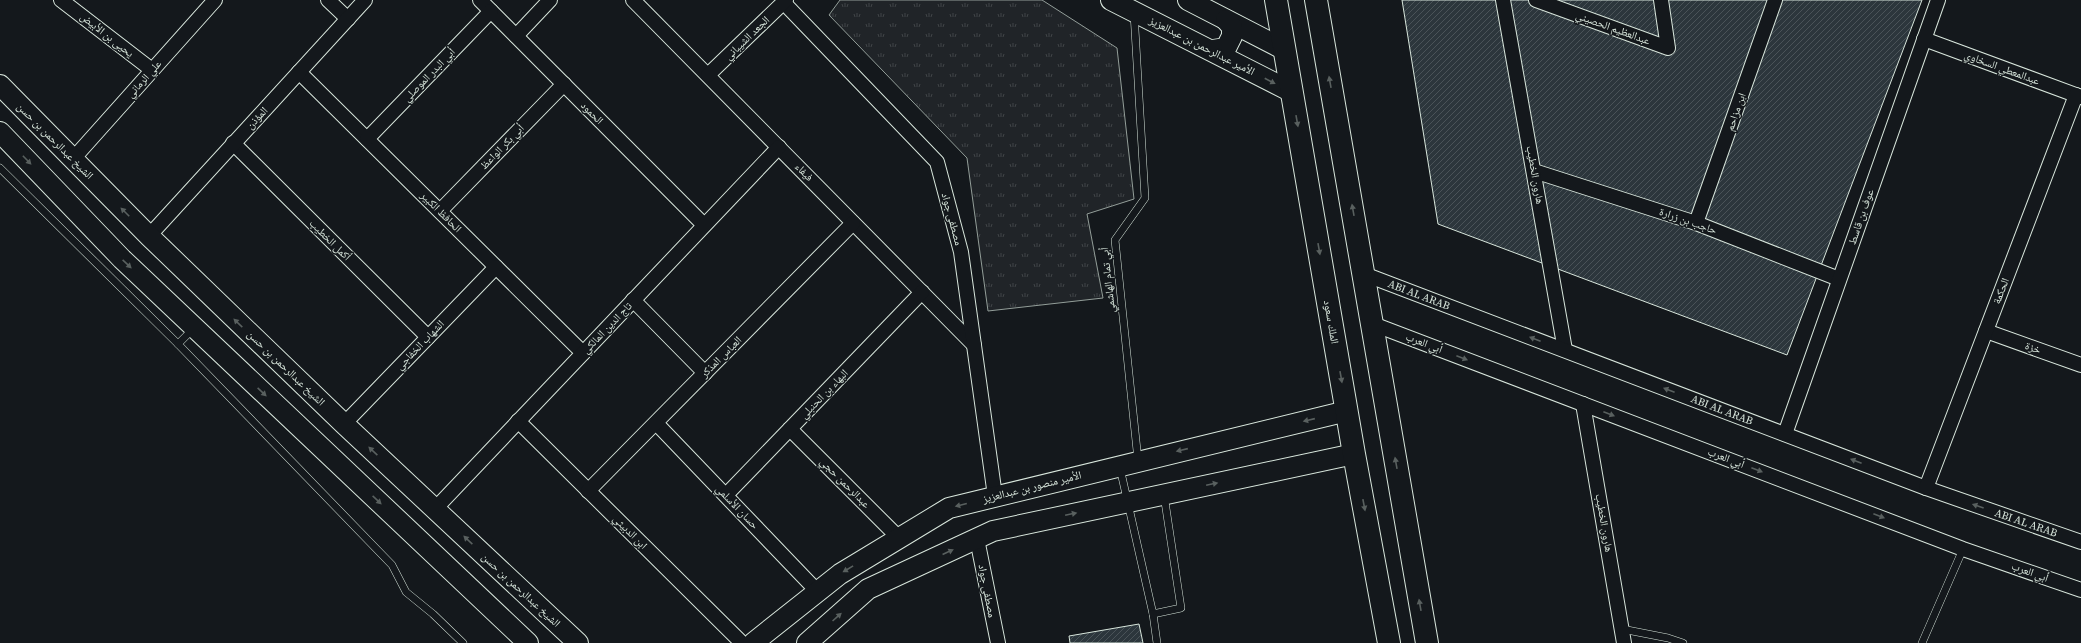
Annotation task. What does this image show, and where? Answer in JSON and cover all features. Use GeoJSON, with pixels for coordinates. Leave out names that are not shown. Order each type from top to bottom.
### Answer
{"type":"FeatureCollection","features":[{"type":"Feature","properties":{"kind":"main road","name":"الملك سعود"},"geometry":{"type":"LineString","coordinates":[[1276,0],[1354,454],[1389,643]]}},
{"type":"Feature","properties":{"kind":"main road"},"geometry":{"type":"LineString","coordinates":[[1316,0],[1373,324],[1426,643]]}},
{"type":"Feature","properties":{"kind":"street","name":"يحيى بن الأبيض"},"geometry":{"type":"LineString","coordinates":[[61,0],[152,70]]}},
{"type":"Feature","properties":{"kind":"street","name":"علي الرماني"},"geometry":{"type":"LineString","coordinates":[[73,160],[216,0]]}},
{"type":"Feature","properties":{"kind":"street"},"geometry":{"type":"LineString","coordinates":[[328,0],[348,19]]}},
{"type":"Feature","properties":{"kind":"street","name":"المؤذن"},"geometry":{"type":"LineString","coordinates":[[149,236],[366,0]]}},
{"type":"Feature","properties":{"kind":"street","name":"الحمود"},"geometry":{"type":"LineString","coordinates":[[480,0],[704,226]]}},
{"type":"Feature","properties":{"kind":"street"},"geometry":{"type":"LineString","coordinates":[[516,36],[550,0]]}},
{"type":"Feature","properties":{"kind":"street","name":"الأمير عبدالرحمن بن عبدالعزيز"},"geometry":{"type":"LineString","coordinates":[[1111,0],[1213,50],[1292,92]]}},
{"type":"Feature","properties":{"kind":"street"},"geometry":{"type":"LineString","coordinates":[[1188,0],[1285,50]]}},
{"type":"Feature","properties":{"kind":"street","name":"هارون الخطيب"},"geometry":{"type":"LineString","coordinates":[[1503,0],[1565,350]]}},
{"type":"Feature","properties":{"kind":"street","name":"عبدالعظيم الحصيني"},"geometry":{"type":"LineString","coordinates":[[1536,0],[1668,48],[1660,0]]}},
{"type":"Feature","properties":{"kind":"street","name":"ابن مزاحم"},"geometry":{"type":"LineString","coordinates":[[1696,223],[1775,0]]}},
{"type":"Feature","properties":{"kind":"street","name":"عوف بن قاسط"},"geometry":{"type":"LineString","coordinates":[[1785,434],[1938,0]]}},
{"type":"Feature","properties":{"kind":"street","name":"الجعد الشيباني"},"geometry":{"type":"LineString","coordinates":[[708,75],[785,1]]}},
{"type":"Feature","properties":{"kind":"street","name":"مصطفى جواد"},"geometry":{"type":"LineString","coordinates":[[785,1],[937,162],[961,252],[995,496]]}},
{"type":"Feature","properties":{"kind":"street","name":"فيفاء"},"geometry":{"type":"LineString","coordinates":[[642,3],[708,75],[974,345]]}},
{"type":"Feature","properties":{"kind":"street","name":"أبي البدر الموصلي"},"geometry":{"type":"LineString","coordinates":[[367,139],[491,11]]}},
{"type":"Feature","properties":{"kind":"street"},"geometry":{"type":"LineString","coordinates":[[1213,50],[1226,48],[1230,42],[1232,27],[1226,20]]}},
{"type":"Feature","properties":{"kind":"street","name":"عبدالمعطي السخاوي"},"geometry":{"type":"LineString","coordinates":[[1924,39],[2078,96]]}},
{"type":"Feature","properties":{"kind":"street","name":"الحافظ الكبير"},"geometry":{"type":"LineString","coordinates":[[299,72],[583,353]]}},
{"type":"Feature","properties":{"kind":"street","name":"أبي بكر الواعظ"},"geometry":{"type":"LineString","coordinates":[[440,211],[564,84]]}},
{"type":"Feature","properties":{"kind":"street","name":"الشيخ عبدالرحمن بن حسن"},"geometry":{"type":"LineString","coordinates":[[0,86],[149,236],[269,352],[578,643]]}},
{"type":"Feature","properties":{"kind":"street","name":"الحكمة"},"geometry":{"type":"LineString","coordinates":[[1926,488],[2078,96]]}},
{"type":"Feature","properties":{"kind":"street"},"geometry":{"type":"LineString","coordinates":[[0,132],[122,259],[528,643]]}},
{"type":"Feature","properties":{"kind":"street","name":"أكمل الخطيب"},"geometry":{"type":"LineString","coordinates":[[233,143],[428,337]]}},
{"type":"Feature","properties":{"kind":"street","name":"تاج الدين المالكي"},"geometry":{"type":"LineString","coordinates":[[435,509],[779,147]]}},
{"type":"Feature","properties":{"kind":"street","name":"حاجب بن زرارة"},"geometry":{"type":"LineString","coordinates":[[1534,170],[1696,223],[1839,279]]}},
{"type":"Feature","properties":{"kind":"street","name":"العباس المذكر"},"geometry":{"type":"LineString","coordinates":[[588,491],[854,223]]}},
{"type":"Feature","properties":{"kind":"street","name":"الشهاب الخفاجي"},"geometry":{"type":"LineString","coordinates":[[344,424],[496,267]]}},
{"type":"Feature","properties":{"kind":"street","name":"ABI AL ARAB"},"geometry":{"type":"LineString","coordinates":[[1364,274],[1926,488],[2081,542]]}},
{"type":"Feature","properties":{"kind":"street","name":"البهاء بن الحنبلي"},"geometry":{"type":"LineString","coordinates":[[726,495],[922,292]]}},
{"type":"Feature","properties":{"kind":"street"},"geometry":{"type":"LineString","coordinates":[[633,300],[705,373]]}},
{"type":"Feature","properties":{"kind":"street","name":"أبي العرب"},"geometry":{"type":"LineString","coordinates":[[1373,324],[1964,549],[2081,590]]}},
{"type":"Feature","properties":{"kind":"street","name":"خزة"},"geometry":{"type":"LineString","coordinates":[[1986,331],[2081,365]]}},
{"type":"Feature","properties":{"kind":"street"},"geometry":{"type":"LineString","coordinates":[[247,377],[269,352]]}},
{"type":"Feature","properties":{"kind":"street","name":"هارون الخطيب"},"geometry":{"type":"LineString","coordinates":[[1583,404],[1623,636]]}},
{"type":"Feature","properties":{"kind":"street","name":"الأمير منصور بن عبدالعزيز"},"geometry":{"type":"LineString","coordinates":[[753,643],[840,574],[949,508],[1138,461],[1347,412]]}},
{"type":"Feature","properties":{"kind":"street","name":"ابن الدبيثي"},"geometry":{"type":"LineString","coordinates":[[518,421],[742,643]]}},
{"type":"Feature","properties":{"kind":"street","name":"حسان الأسلمي"},"geometry":{"type":"LineString","coordinates":[[656,423],[818,592]]}},
{"type":"Feature","properties":{"kind":"street","name":"عبدالرحمن حجي"},"geometry":{"type":"LineString","coordinates":[[790,429],[899,538]]}},
{"type":"Feature","properties":{"kind":"street"},"geometry":{"type":"LineString","coordinates":[[807,643],[868,589],[993,531],[1354,454]]}},
{"type":"Feature","properties":{"kind":"street","name":"مصطفى جواد"},"geometry":{"type":"LineString","coordinates":[[977,538],[998,643]]}},
{"type":"Feature","properties":{"kind":"lane","name":"أبي تمام الهاشمي"},"geometry":{"type":"LineString","coordinates":[[1134,11],[1145,198],[1114,240],[1138,461]]}},
{"type":"Feature","properties":{"kind":"lane"},"geometry":{"type":"LineString","coordinates":[[0,168],[178,344],[392,565],[406,592],[433,614],[463,643]]}},
{"type":"Feature","properties":{"kind":"lane"},"geometry":{"type":"LineString","coordinates":[[178,344],[194,327]]}},
{"type":"Feature","properties":{"kind":"lane"},"geometry":{"type":"LineString","coordinates":[[1120,466],[1153,614],[1157,643]]}},
{"type":"Feature","properties":{"kind":"lane"},"geometry":{"type":"LineString","coordinates":[[1153,614],[1181,608],[1164,494]]}},
{"type":"Feature","properties":{"kind":"lane"},"geometry":{"type":"LineString","coordinates":[[1922,643],[1964,549]]}},
{"type":"Feature","properties":{"kind":"lane"},"geometry":{"type":"LineString","coordinates":[[1623,636],[1668,638],[1683,643]]}},
{"type":"Feature","properties":{"kind":"green space"},"geometry":{"type":"Polygon","coordinates":[[[840,0],[1042,0],[1117,48],[1134,199],[1087,214],[1103,298],[988,311],[967,158],[829,15],[840,0]]]}},
{"type":"Feature","properties":{"kind":"building"},"geometry":{"type":"Polygon","coordinates":[[[1402,0],[1922,0],[1787,355],[1438,224],[1402,0]]]}},
{"type":"Feature","properties":{"kind":"building"},"geometry":{"type":"Polygon","coordinates":[[[1139,624],[1143,643],[1070,643],[1069,636],[1139,624]]]}}]}
